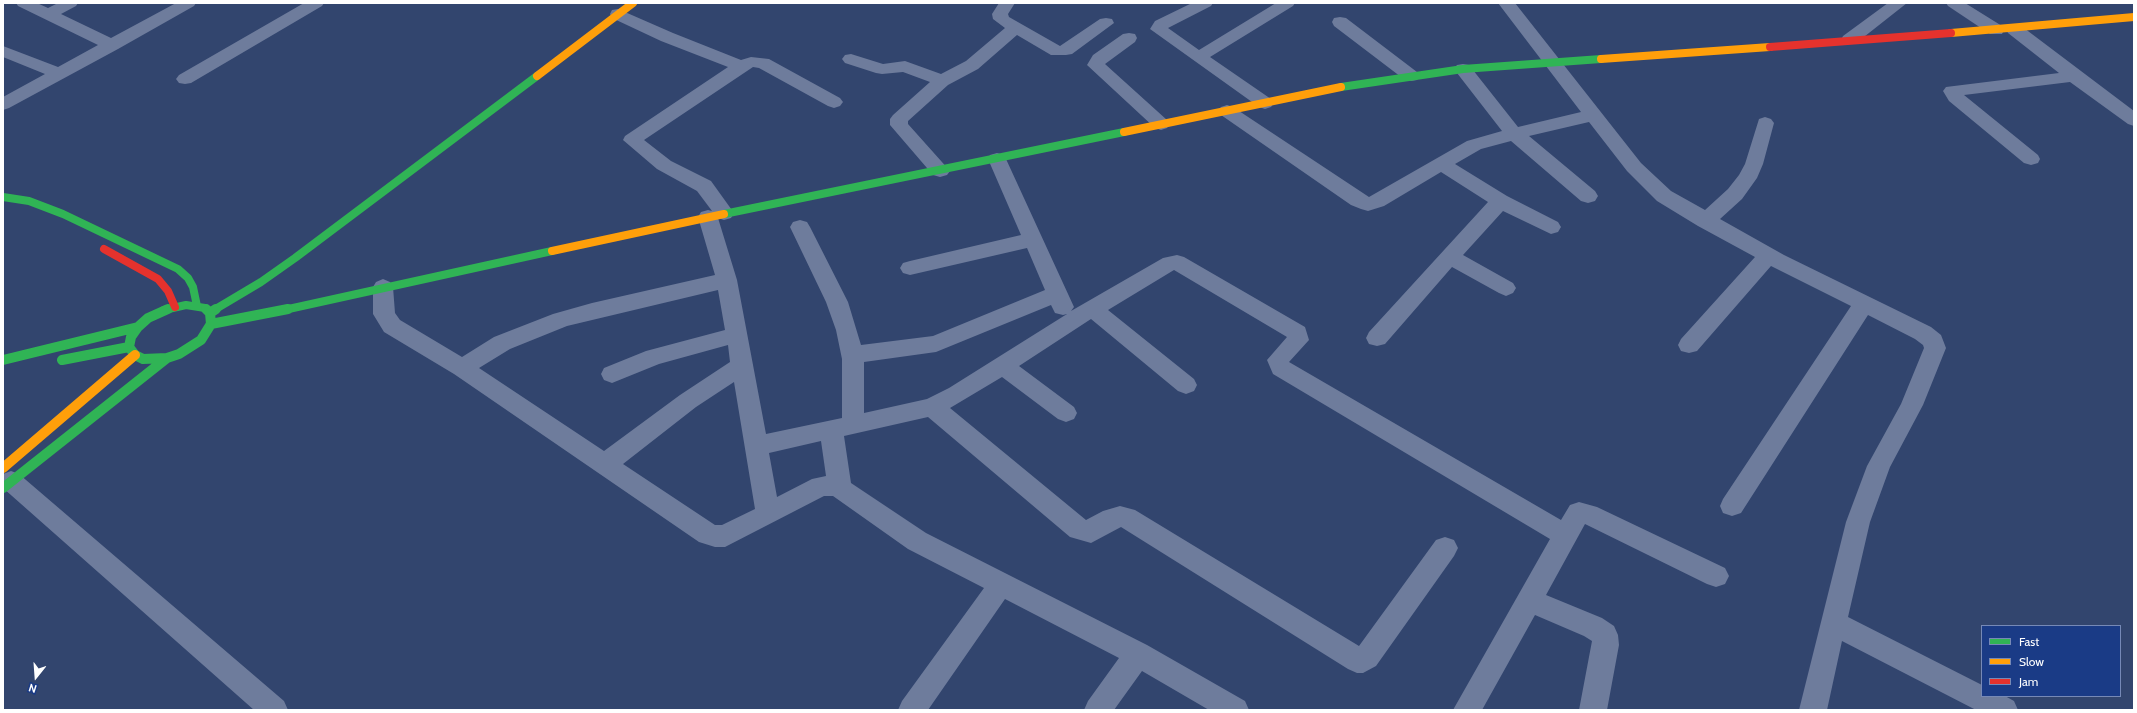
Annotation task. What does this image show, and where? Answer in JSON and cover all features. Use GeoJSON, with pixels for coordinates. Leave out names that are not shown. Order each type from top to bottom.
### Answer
{"type":"FeatureCollection","features":[{"type":"Feature","properties":{"kind":"main road"},"geometry":{"type":"LineString","coordinates":[[210,313],[295,258],[633,3]]}},
{"type":"Feature","properties":{"kind":"main road"},"geometry":{"type":"LineString","coordinates":[[211,324],[249,318],[383,287],[716,215],[940,171],[1265,103],[1411,76],[1553,62],[2014,29],[2133,18]]}},
{"type":"Feature","properties":{"kind":"main road"},"geometry":{"type":"LineString","coordinates":[[4,197],[29,201],[63,214],[178,269],[188,278],[193,287],[196,306]]}},
{"type":"Feature","properties":{"kind":"main road"},"geometry":{"type":"LineString","coordinates":[[4,197],[16,208]]}},
{"type":"Feature","properties":{"kind":"main road"},"geometry":{"type":"LineString","coordinates":[[93,244],[121,257],[158,279],[168,291],[175,306]]}},
{"type":"Feature","properties":{"kind":"main road"},"geometry":{"type":"LineString","coordinates":[[175,306],[196,306],[204,308],[210,313],[211,324],[201,340],[191,348],[166,358],[154,360],[143,359],[135,355],[130,347],[131,337],[138,327],[148,318],[175,306]]}},
{"type":"Feature","properties":{"kind":"main road"},"geometry":{"type":"LineString","coordinates":[[3,360],[138,327]]}},
{"type":"Feature","properties":{"kind":"main road"},"geometry":{"type":"LineString","coordinates":[[55,362],[130,347]]}},
{"type":"Feature","properties":{"kind":"main road"},"geometry":{"type":"LineString","coordinates":[[6,479],[135,355]]}},
{"type":"Feature","properties":{"kind":"main road"},"geometry":{"type":"LineString","coordinates":[[6,479],[166,358]]}},
{"type":"Feature","properties":{"kind":"street"},"geometry":{"type":"LineString","coordinates":[[24,3],[112,45]]}},
{"type":"Feature","properties":{"kind":"street"},"geometry":{"type":"LineString","coordinates":[[48,15],[70,3]]}},
{"type":"Feature","properties":{"kind":"street"},"geometry":{"type":"LineString","coordinates":[[3,104],[188,3]]}},
{"type":"Feature","properties":{"kind":"street"},"geometry":{"type":"LineString","coordinates":[[185,79],[316,3]]}},
{"type":"Feature","properties":{"kind":"street"},"geometry":{"type":"LineString","coordinates":[[1007,3],[999,16],[1016,28],[1060,52],[1066,50],[1106,23]]}},
{"type":"Feature","properties":{"kind":"street"},"geometry":{"type":"LineString","coordinates":[[1205,3],[1158,28],[1161,32],[1265,103]]}},
{"type":"Feature","properties":{"kind":"street"},"geometry":{"type":"LineString","coordinates":[[1199,57],[1288,3]]}},
{"type":"Feature","properties":{"kind":"street"},"geometry":{"type":"LineString","coordinates":[[1506,3],[1553,62],[1592,115],[1647,182],[1669,200],[1768,256],[1929,337],[1933,341],[1934,348],[1912,405],[1879,466],[1862,512],[1833,623],[1813,710]]}},
{"type":"Feature","properties":{"kind":"street"},"geometry":{"type":"LineString","coordinates":[[1850,40],[1899,3]]}},
{"type":"Feature","properties":{"kind":"street"},"geometry":{"type":"LineString","coordinates":[[1954,3],[1996,30]]}},
{"type":"Feature","properties":{"kind":"street"},"geometry":{"type":"LineString","coordinates":[[618,14],[741,66]]}},
{"type":"Feature","properties":{"kind":"street"},"geometry":{"type":"LineString","coordinates":[[1340,22],[1411,76]]}},
{"type":"Feature","properties":{"kind":"street"},"geometry":{"type":"LineString","coordinates":[[940,171],[898,123],[901,117],[942,81],[972,65],[1016,28]]}},
{"type":"Feature","properties":{"kind":"street"},"geometry":{"type":"LineString","coordinates":[[2014,29],[2134,120]]}},
{"type":"Feature","properties":{"kind":"street"},"geometry":{"type":"LineString","coordinates":[[1129,38],[1099,59],[1096,65],[1161,124]]}},
{"type":"Feature","properties":{"kind":"street"},"geometry":{"type":"LineString","coordinates":[[3,51],[59,73]]}},
{"type":"Feature","properties":{"kind":"street"},"geometry":{"type":"LineString","coordinates":[[851,59],[882,69],[900,65],[908,66],[942,81]]}},
{"type":"Feature","properties":{"kind":"street"},"geometry":{"type":"LineString","coordinates":[[768,514],[716,215],[704,186],[664,165],[632,141],[741,66],[755,61],[763,63],[834,102]]}},
{"type":"Feature","properties":{"kind":"street"},"geometry":{"type":"LineString","coordinates":[[1463,70],[1513,134],[1588,196]]}},
{"type":"Feature","properties":{"kind":"street"},"geometry":{"type":"LineString","coordinates":[[2031,159],[1955,97],[1952,91],[2074,76]]}},
{"type":"Feature","properties":{"kind":"street"},"geometry":{"type":"LineString","coordinates":[[1227,111],[1363,202],[1373,203],[1440,163],[1474,145],[1592,115]]}},
{"type":"Feature","properties":{"kind":"street"},"geometry":{"type":"LineString","coordinates":[[1705,221],[1735,194],[1747,178],[1754,164],[1764,123]]}},
{"type":"Feature","properties":{"kind":"street"},"geometry":{"type":"LineString","coordinates":[[997,159],[1070,322]]}},
{"type":"Feature","properties":{"kind":"street"},"geometry":{"type":"LineString","coordinates":[[1440,163],[1500,201],[1551,227]]}},
{"type":"Feature","properties":{"kind":"street"},"geometry":{"type":"LineString","coordinates":[[1377,338],[1500,201]]}},
{"type":"Feature","properties":{"kind":"street"},"geometry":{"type":"LineString","coordinates":[[800,227],[837,302],[847,330],[852,355],[842,427],[840,488]]}},
{"type":"Feature","properties":{"kind":"street"},"geometry":{"type":"LineString","coordinates":[[910,268],[1032,240]]}},
{"type":"Feature","properties":{"kind":"street"},"geometry":{"type":"LineString","coordinates":[[1689,345],[1768,256]]}},
{"type":"Feature","properties":{"kind":"street"},"geometry":{"type":"LineString","coordinates":[[1450,257],[1506,288]]}},
{"type":"Feature","properties":{"kind":"street"},"geometry":{"type":"LineString","coordinates":[[756,446],[932,407],[1070,322],[1170,263],[1177,262],[1182,263],[1297,333],[1299,337],[1298,340],[1278,360],[1281,368],[1566,536]]}},
{"type":"Feature","properties":{"kind":"street"},"geometry":{"type":"LineString","coordinates":[[462,368],[502,343],[561,320],[592,311],[727,280]]}},
{"type":"Feature","properties":{"kind":"street"},"geometry":{"type":"LineString","coordinates":[[383,287],[384,314],[388,323],[462,368],[708,534],[715,536],[732,533],[821,486],[829,485],[840,488],[918,541],[1138,654],[1235,710]]}},
{"type":"Feature","properties":{"kind":"street"},"geometry":{"type":"LineString","coordinates":[[852,355],[936,344],[1057,294]]}},
{"type":"Feature","properties":{"kind":"street"},"geometry":{"type":"LineString","coordinates":[[1732,506],[1864,304]]}},
{"type":"Feature","properties":{"kind":"street"},"geometry":{"type":"LineString","coordinates":[[1093,309],[1186,385]]}},
{"type":"Feature","properties":{"kind":"street"},"geometry":{"type":"LineString","coordinates":[[612,374],[654,357],[736,335]]}},
{"type":"Feature","properties":{"kind":"street"},"geometry":{"type":"LineString","coordinates":[[605,464],[688,401],[742,365]]}},
{"type":"Feature","properties":{"kind":"street"},"geometry":{"type":"LineString","coordinates":[[1002,365],[1066,412]]}},
{"type":"Feature","properties":{"kind":"street"},"geometry":{"type":"LineString","coordinates":[[932,407],[1079,529],[1091,532],[1112,518],[1120,516],[1126,517],[1357,660],[1363,660],[1367,657],[1445,548]]}},
{"type":"Feature","properties":{"kind":"street"},"geometry":{"type":"LineString","coordinates":[[6,479],[274,710]]}},
{"type":"Feature","properties":{"kind":"street"},"geometry":{"type":"LineString","coordinates":[[1466,710],[1578,513],[1584,512],[1716,576]]}},
{"type":"Feature","properties":{"kind":"street"},"geometry":{"type":"LineString","coordinates":[[912,710],[1001,584]]}},
{"type":"Feature","properties":{"kind":"street"},"geometry":{"type":"LineString","coordinates":[[1529,600],[1593,627],[1605,635],[1606,645],[1593,710]]}},
{"type":"Feature","properties":{"kind":"street"},"geometry":{"type":"LineString","coordinates":[[1833,623],[2004,710]]}},
{"type":"Feature","properties":{"kind":"street"},"geometry":{"type":"LineString","coordinates":[[1098,710],[1138,654]]}},
{"type":"Feature","properties":{"kind":"traffic: fast"},"geometry":{"type":"LineString","coordinates":[[1341,87],[1372,81],[1463,69],[1601,59]]}},
{"type":"Feature","properties":{"kind":"traffic: fast"},"geometry":{"type":"LineString","coordinates":[[210,313],[261,282],[295,258],[537,76]]}},
{"type":"Feature","properties":{"kind":"traffic: fast"},"geometry":{"type":"LineString","coordinates":[[724,214],[1124,132]]}},
{"type":"Feature","properties":{"kind":"traffic: fast"},"geometry":{"type":"LineString","coordinates":[[3,197],[29,201],[63,214],[178,269],[188,278],[193,287],[197,306]]}},
{"type":"Feature","properties":{"kind":"traffic: fast"},"geometry":{"type":"LineString","coordinates":[[211,324],[249,318],[552,251]]}},
{"type":"Feature","properties":{"kind":"traffic: fast"},"geometry":{"type":"LineString","coordinates":[[186,305],[205,308],[210,313],[211,324],[201,340],[179,354],[167,358],[143,359],[135,355],[129,347],[131,337],[138,327],[148,318],[161,311],[186,305]]}},
{"type":"Feature","properties":{"kind":"traffic: fast"},"geometry":{"type":"LineString","coordinates":[[3,360],[138,327]]}},
{"type":"Feature","properties":{"kind":"traffic: fast"},"geometry":{"type":"LineString","coordinates":[[62,360],[129,347]]}},
{"type":"Feature","properties":{"kind":"traffic: fast"},"geometry":{"type":"LineString","coordinates":[[3,488],[167,358]]}},
{"type":"Feature","properties":{"kind":"traffic: slow"},"geometry":{"type":"LineString","coordinates":[[537,76],[633,3]]}},
{"type":"Feature","properties":{"kind":"traffic: slow"},"geometry":{"type":"LineString","coordinates":[[1951,33],[2134,17]]}},
{"type":"Feature","properties":{"kind":"traffic: slow"},"geometry":{"type":"LineString","coordinates":[[1601,59],[1770,47]]}},
{"type":"Feature","properties":{"kind":"traffic: slow"},"geometry":{"type":"LineString","coordinates":[[1124,132],[1341,87]]}},
{"type":"Feature","properties":{"kind":"traffic: slow"},"geometry":{"type":"LineString","coordinates":[[552,251],[724,214]]}},
{"type":"Feature","properties":{"kind":"traffic: slow"},"geometry":{"type":"LineString","coordinates":[[3,468],[135,355]]}},
{"type":"Feature","properties":{"kind":"traffic: jam"},"geometry":{"type":"LineString","coordinates":[[1770,47],[1951,33]]}},
{"type":"Feature","properties":{"kind":"traffic: jam"},"geometry":{"type":"LineString","coordinates":[[104,249],[158,279],[168,291],[175,307]]}}]}
